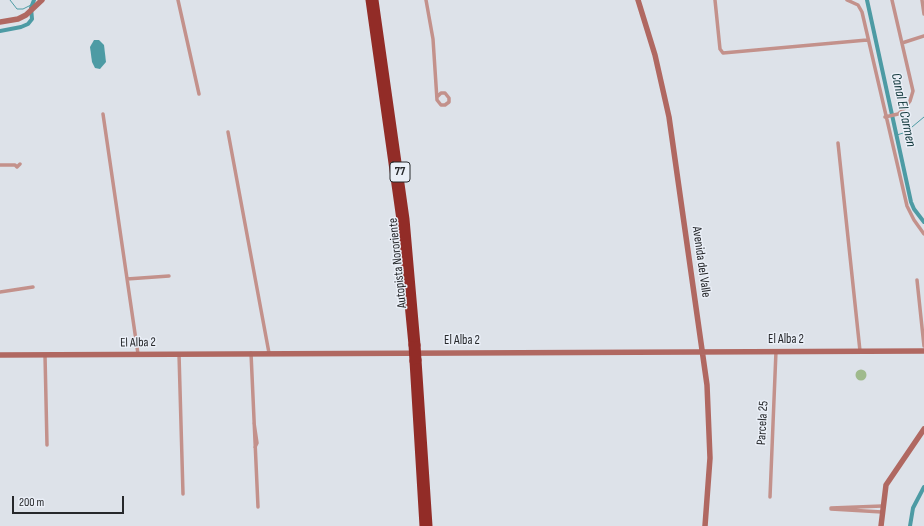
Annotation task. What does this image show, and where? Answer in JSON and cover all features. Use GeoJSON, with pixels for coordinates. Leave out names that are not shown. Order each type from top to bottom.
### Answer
{"type":"FeatureCollection","features":[{"type":"Feature","properties":{"kind":"highway","name":"Autopista Nororiente"},"geometry":{"type":"LineString","coordinates":[[369,0],[400,220],[416,361],[429,526]]}},
{"type":"Feature","properties":{"kind":"highway","name":"Autopista Nororiente"},"geometry":{"type":"LineString","coordinates":[[374,0],[406,219],[414,345]]}},
{"type":"Feature","properties":{"kind":"highway","name":"Autopista Nororiente"},"geometry":{"type":"LineString","coordinates":[[416,361],[423,526]]}},
{"type":"Feature","properties":{"kind":"street"},"geometry":{"type":"LineString","coordinates":[[0,22],[18,19],[26,15],[42,0]]}},
{"type":"Feature","properties":{"kind":"street"},"geometry":{"type":"LineString","coordinates":[[178,0],[199,94]]}},
{"type":"Feature","properties":{"kind":"street"},"geometry":{"type":"LineString","coordinates":[[426,0],[433,39],[438,96]]}},
{"type":"Feature","properties":{"kind":"street"},"geometry":{"type":"LineString","coordinates":[[715,0],[720,49],[724,53],[867,40]]}},
{"type":"Feature","properties":{"kind":"street"},"geometry":{"type":"LineString","coordinates":[[847,0],[858,5],[862,12],[867,40],[887,117],[907,206],[914,220],[924,234]]}},
{"type":"Feature","properties":{"kind":"street"},"geometry":{"type":"LineString","coordinates":[[887,117],[898,114],[908,104],[913,90],[892,0]]}},
{"type":"Feature","properties":{"kind":"street"},"geometry":{"type":"LineString","coordinates":[[922,0],[921,5],[924,14]]}},
{"type":"Feature","properties":{"kind":"street","name":"Avenida del Valle"},"geometry":{"type":"LineString","coordinates":[[640,2],[656,55],[669,117],[702,351],[710,431],[710,472],[705,526]]}},
{"type":"Feature","properties":{"kind":"street"},"geometry":{"type":"LineString","coordinates":[[902,43],[924,36]]}},
{"type":"Feature","properties":{"kind":"street"},"geometry":{"type":"LineString","coordinates":[[103,114],[138,354]]}},
{"type":"Feature","properties":{"kind":"street"},"geometry":{"type":"LineString","coordinates":[[228,132],[269,353]]}},
{"type":"Feature","properties":{"kind":"street"},"geometry":{"type":"LineString","coordinates":[[838,143],[860,351]]}},
{"type":"Feature","properties":{"kind":"street"},"geometry":{"type":"LineString","coordinates":[[0,165],[15,165]]}},
{"type":"Feature","properties":{"kind":"street"},"geometry":{"type":"LineString","coordinates":[[127,279],[169,276]]}},
{"type":"Feature","properties":{"kind":"street"},"geometry":{"type":"LineString","coordinates":[[917,280],[924,346]]}},
{"type":"Feature","properties":{"kind":"street"},"geometry":{"type":"LineString","coordinates":[[0,292],[33,287]]}},
{"type":"Feature","properties":{"kind":"street","name":"Parcela 25"},"geometry":{"type":"LineString","coordinates":[[770,497],[776,351]]}},
{"type":"Feature","properties":{"kind":"street","name":"El Alba 2"},"geometry":{"type":"LineString","coordinates":[[0,355],[924,351]]}},
{"type":"Feature","properties":{"kind":"street"},"geometry":{"type":"LineString","coordinates":[[250,353],[258,507]]}},
{"type":"Feature","properties":{"kind":"street"},"geometry":{"type":"LineString","coordinates":[[179,354],[183,494]]}},
{"type":"Feature","properties":{"kind":"street"},"geometry":{"type":"LineString","coordinates":[[44,355],[47,445]]}},
{"type":"Feature","properties":{"kind":"street"},"geometry":{"type":"LineString","coordinates":[[881,526],[884,490],[888,480],[924,429]]}},
{"type":"Feature","properties":{"kind":"street"},"geometry":{"type":"LineString","coordinates":[[882,509],[830,508],[882,509]]}},
{"type":"Feature","properties":{"kind":"green space"},"geometry":{"type":"Polygon","coordinates":[[[861,369],[865,371],[867,375],[865,379],[861,381],[857,379],[855,375],[857,371],[861,369]]]}},
{"type":"Feature","properties":{"kind":"water"},"geometry":{"type":"Polygon","coordinates":[[[94,40],[99,40],[104,45],[106,62],[100,69],[95,68],[92,62],[90,47],[94,40]]]}},
{"type":"Feature","properties":{"kind":"waterway"},"geometry":{"type":"LineString","coordinates":[[10,0],[17,9],[23,9],[31,5]]}},
{"type":"Feature","properties":{"kind":"waterway","name":"Canal El Carmen"},"geometry":{"type":"LineString","coordinates":[[0,31],[21,27],[28,24],[32,19],[31,8],[34,0]]}},
{"type":"Feature","properties":{"kind":"waterway","name":"Canal El Carmen"},"geometry":{"type":"LineString","coordinates":[[867,0],[911,202],[914,209],[924,222]]}},
{"type":"Feature","properties":{"kind":"waterway"},"geometry":{"type":"LineString","coordinates":[[897,135],[906,132],[924,117]]}},
{"type":"Feature","properties":{"kind":"waterway","name":"Canal El Carmen"},"geometry":{"type":"LineString","coordinates":[[910,526],[913,508],[924,487]]}}]}
